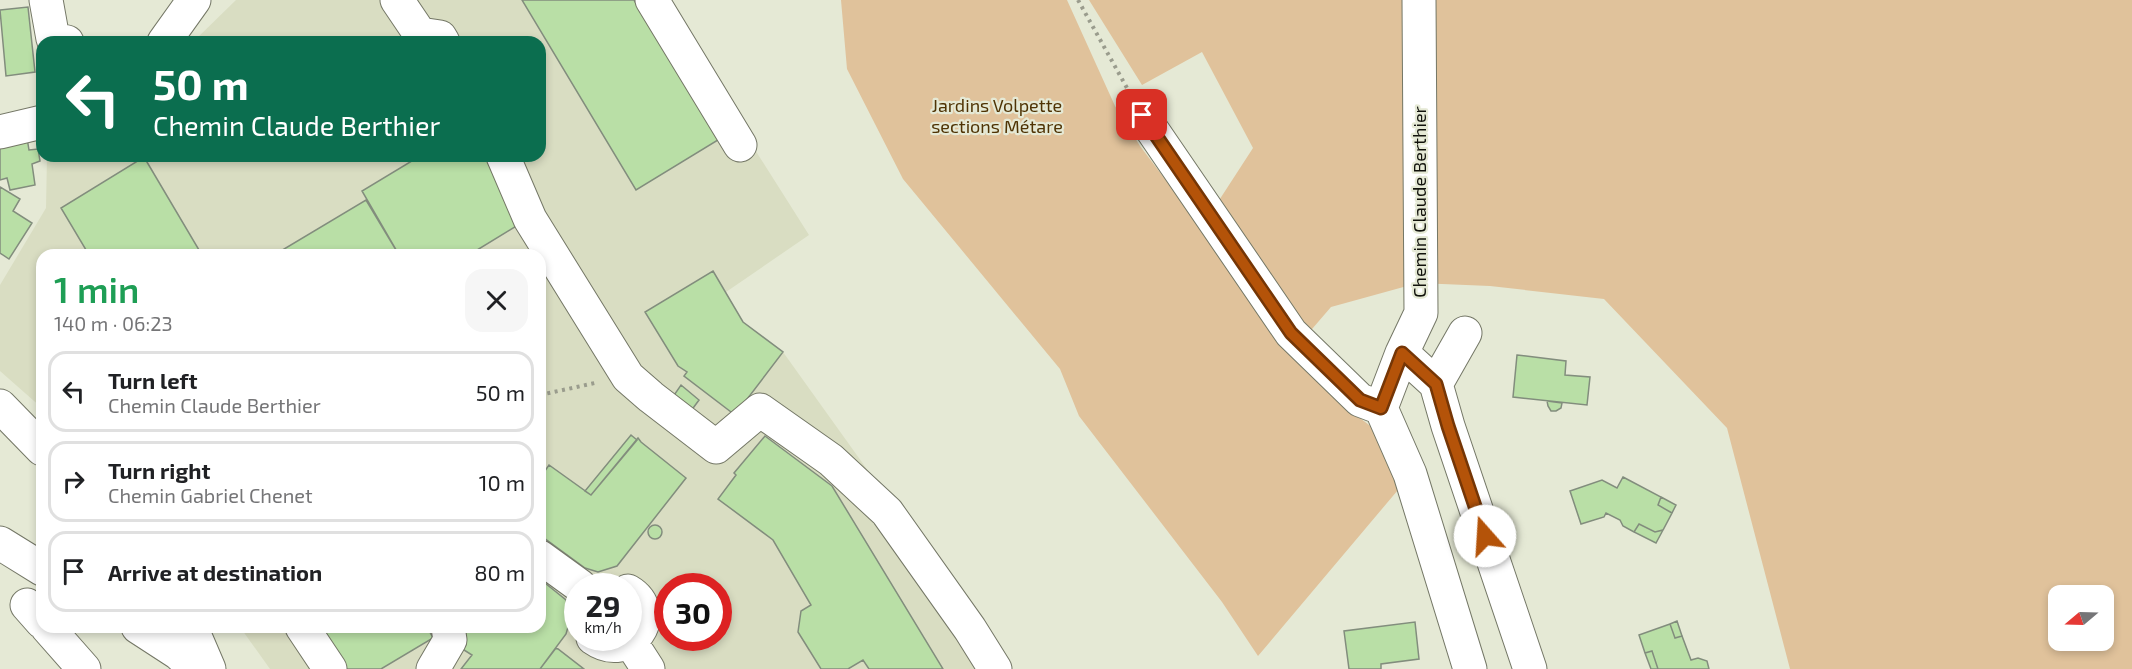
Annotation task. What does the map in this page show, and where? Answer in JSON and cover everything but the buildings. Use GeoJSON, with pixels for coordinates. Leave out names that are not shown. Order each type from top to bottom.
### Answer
{"type":"FeatureCollection","features":[{"type":"Feature","properties":{"kind":"street"},"geometry":{"type":"LineString","coordinates":[[46,0],[52,36]]}},
{"type":"Feature","properties":{"kind":"street"},"geometry":{"type":"LineString","coordinates":[[397,0],[420,34],[433,36]]}},
{"type":"Feature","properties":{"kind":"street"},"geometry":{"type":"LineString","coordinates":[[652,0],[740,145]]}},
{"type":"Feature","properties":{"kind":"street","name":"Chemin Claude Berthier"},"geometry":{"type":"LineString","coordinates":[[1381,408],[1402,353],[1421,313],[1419,0]]}},
{"type":"Feature","properties":{"kind":"street"},"geometry":{"type":"LineString","coordinates":[[168,36],[194,2]]}},
{"type":"Feature","properties":{"kind":"street"},"geometry":{"type":"LineString","coordinates":[[1142,115],[1291,333],[1360,400],[1381,408],[1410,474],[1470,669]]}},
{"type":"Feature","properties":{"kind":"street"},"geometry":{"type":"LineString","coordinates":[[0,132],[36,123]]}},
{"type":"Feature","properties":{"kind":"street"},"geometry":{"type":"LineString","coordinates":[[506,162],[530,219],[628,377],[651,398],[716,447],[760,410],[831,460],[887,512],[970,629],[995,669]]}},
{"type":"Feature","properties":{"kind":"street"},"geometry":{"type":"LineString","coordinates":[[1436,384],[1465,333]]}},
{"type":"Feature","properties":{"kind":"street"},"geometry":{"type":"LineString","coordinates":[[1402,353],[1436,384],[1530,669]]}},
{"type":"Feature","properties":{"kind":"street"},"geometry":{"type":"LineString","coordinates":[[0,406],[36,443]]}},
{"type":"Feature","properties":{"kind":"street"},"geometry":{"type":"LineString","coordinates":[[1,553],[36,566]]}},
{"type":"Feature","properties":{"kind":"street"},"geometry":{"type":"LineString","coordinates":[[546,561],[564,574]]}},
{"type":"Feature","properties":{"kind":"street"},"geometry":{"type":"LineString","coordinates":[[52,633],[84,669]]}},
{"type":"Feature","properties":{"kind":"street"},"geometry":{"type":"LineString","coordinates":[[147,633],[178,653],[196,669]]}},
{"type":"Feature","properties":{"kind":"street"},"geometry":{"type":"LineString","coordinates":[[194,633],[209,669]]}},
{"type":"Feature","properties":{"kind":"street"},"geometry":{"type":"LineString","coordinates":[[306,633],[330,669]]}},
{"type":"Feature","properties":{"kind":"street"},"geometry":{"type":"LineString","coordinates":[[433,669],[450,640],[449,633]]}},
{"type":"Feature","properties":{"kind":"street"},"geometry":{"type":"LineString","coordinates":[[636,651],[648,669]]}},
{"type":"Feature","properties":{"kind":"path"},"geometry":{"type":"LineString","coordinates":[[1078,0],[1142,115]]}},
{"type":"Feature","properties":{"kind":"path"},"geometry":{"type":"LineString","coordinates":[[546,393],[628,377]]}},
{"type":"Feature","properties":{"kind":"shaded area"},"geometry":{"type":"Polygon","coordinates":[[[236,0],[660,0],[809,235],[726,292],[743,322],[783,352],[1010,669],[270,669],[244,633],[546,633],[546,249],[36,249],[36,403],[0,371],[0,285],[46,208],[47,162],[546,162],[546,36],[199,36],[236,0]]]}},
{"type":"Feature","properties":{"kind":"green space","name":"Jardins Volpette sections Métare"},"geometry":{"type":"Polygon","coordinates":[[[841,0],[1067,0],[1115,106],[1140,146],[1294,350],[1336,400],[1373,428],[1403,484],[1258,656],[1222,602],[1079,416],[1060,369],[903,179],[847,69],[841,0]]]}},
{"type":"Feature","properties":{"kind":"green space"},"geometry":{"type":"Polygon","coordinates":[[[1089,0],[2132,0],[2132,669],[1790,669],[1727,428],[1604,299],[1490,286],[1418,283],[1331,307],[1306,336],[1216,205],[1253,148],[1202,52],[1142,85],[1089,0]]]}},
{"type":"Feature","properties":{"kind":"route"},"geometry":{"type":"LineString","coordinates":[[1142,115],[1291,333],[1349,391],[1360,400],[1381,408],[1402,353],[1436,384],[1485,536]]}}]}
